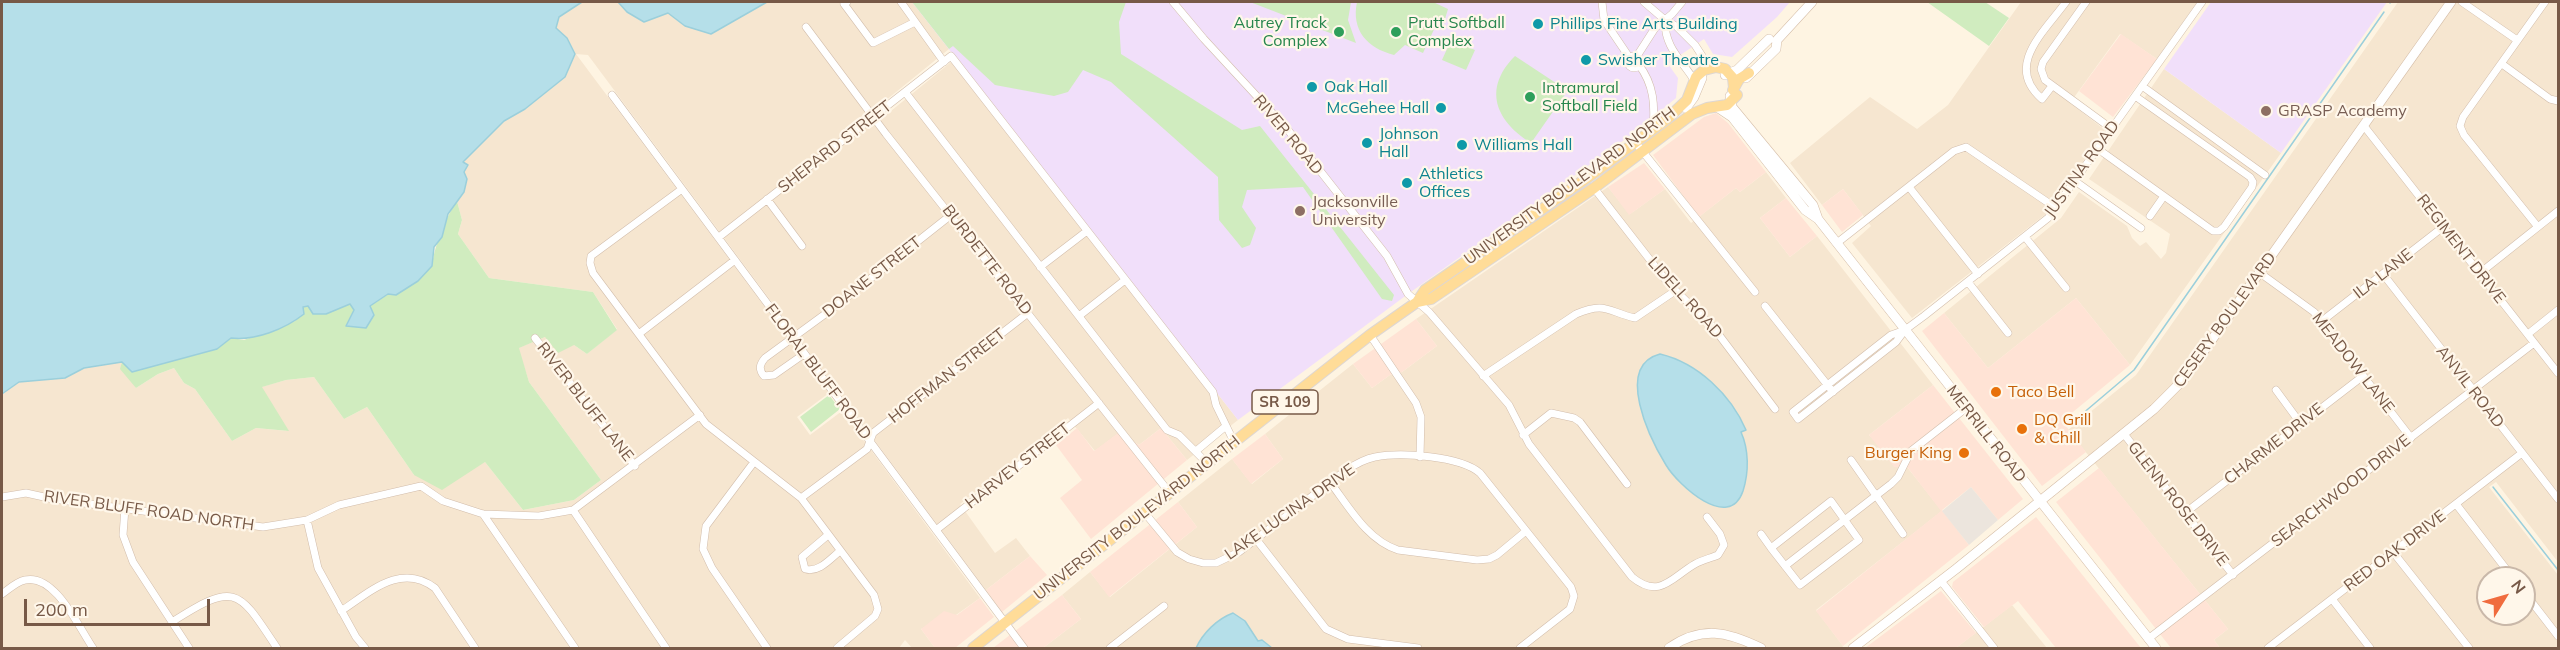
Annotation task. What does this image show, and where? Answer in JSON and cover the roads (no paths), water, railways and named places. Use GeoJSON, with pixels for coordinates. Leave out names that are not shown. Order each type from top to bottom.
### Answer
{"type":"FeatureCollection","features":[{"type":"Feature","properties":{"kind":"main road","name":"SR 109"},"geometry":{"type":"LineString","coordinates":[[1697,85],[1708,73],[1722,70],[1754,55],[1812,2]]}},
{"type":"Feature","properties":{"kind":"main road","name":"CESERY BOULEVARD"},"geometry":{"type":"LineString","coordinates":[[1853,648],[1941,581],[2154,410],[2184,379],[2451,2]]}},
{"type":"Feature","properties":{"kind":"main road","name":"SR 109"},"geometry":{"type":"LineString","coordinates":[[1710,106],[1733,95],[1741,78],[1776,49],[1773,40]]}},
{"type":"Feature","properties":{"kind":"main road","name":"UNIVERSITY BOULEVARD NORTH"},"geometry":{"type":"LineString","coordinates":[[973,648],[1370,335],[1417,302],[1425,290],[1667,119],[1687,100],[1697,85],[1702,71],[1722,70]]}},
{"type":"Feature","properties":{"kind":"main road"},"geometry":{"type":"LineString","coordinates":[[1722,70],[1733,95]]}},
{"type":"Feature","properties":{"kind":"main road"},"geometry":{"type":"LineString","coordinates":[[1697,85],[1699,97],[1710,106]]}},
{"type":"Feature","properties":{"kind":"main road","name":"MERRILL ROAD"},"geometry":{"type":"LineString","coordinates":[[1733,95],[1740,114],[1813,205],[1818,219]]}},
{"type":"Feature","properties":{"kind":"main road","name":"UNIVERSITY BOULEVARD NORTH"},"geometry":{"type":"LineString","coordinates":[[1417,302],[1431,299],[1594,188],[1692,114],[1710,106]]}},
{"type":"Feature","properties":{"kind":"main road","name":"MERRILL ROAD"},"geometry":{"type":"LineString","coordinates":[[1710,106],[1732,117],[1805,210],[1818,219],[2156,648]]}},
{"type":"Feature","properties":{"kind":"main road"},"geometry":{"type":"LineString","coordinates":[[1507,234],[1513,243]]}},
{"type":"Feature","properties":{"kind":"main road"},"geometry":{"type":"LineString","coordinates":[[1669,648],[1689,637],[1714,633],[1738,637],[1761,648]]}},
{"type":"Feature","properties":{"kind":"street"},"geometry":{"type":"LineString","coordinates":[[847,2],[844,4],[873,43],[915,22]]}},
{"type":"Feature","properties":{"kind":"street"},"geometry":{"type":"LineString","coordinates":[[901,2],[944,62]]}},
{"type":"Feature","properties":{"kind":"street","name":"RIVER ROAD"},"geometry":{"type":"LineString","coordinates":[[1173,2],[1210,47],[1288,130],[1386,256],[1408,294],[1429,312],[1509,405],[1523,435],[1618,559],[1640,584],[1649,587],[1669,583],[1696,563],[1718,555],[1724,545],[1720,534],[1707,517]]}},
{"type":"Feature","properties":{"kind":"street"},"geometry":{"type":"LineString","coordinates":[[1602,2],[1604,20],[1648,80],[1653,95],[1653,129]]}},
{"type":"Feature","properties":{"kind":"street"},"geometry":{"type":"LineString","coordinates":[[1644,2],[1665,20],[1677,26],[1706,62],[1722,70]]}},
{"type":"Feature","properties":{"kind":"street"},"geometry":{"type":"LineString","coordinates":[[1639,65],[1634,68],[1629,66],[1627,60],[1633,57],[1655,28],[1682,2]]}},
{"type":"Feature","properties":{"kind":"street"},"geometry":{"type":"LineString","coordinates":[[2052,86],[2042,99],[2030,87],[2024,69],[2030,52],[2066,2]]}},
{"type":"Feature","properties":{"kind":"street"},"geometry":{"type":"LineString","coordinates":[[2086,2],[2043,62],[2042,75],[2052,86],[2112,129]]}},
{"type":"Feature","properties":{"kind":"street","name":"JUSTINA ROAD"},"geometry":{"type":"LineString","coordinates":[[1905,330],[2025,237],[2056,208],[2202,2]]}},
{"type":"Feature","properties":{"kind":"street"},"geometry":{"type":"LineString","coordinates":[[2462,2],[2517,40]]}},
{"type":"Feature","properties":{"kind":"street"},"geometry":{"type":"LineString","coordinates":[[2538,228],[2464,135],[2460,126],[2463,117],[2545,2]]}},
{"type":"Feature","properties":{"kind":"street"},"geometry":{"type":"LineString","coordinates":[[1665,20],[1664,33],[1671,48],[1697,85]]}},
{"type":"Feature","properties":{"kind":"street","name":"BURDETTE ROAD"},"geometry":{"type":"LineString","coordinates":[[806,27],[886,135],[1169,492]]}},
{"type":"Feature","properties":{"kind":"street","name":"SHEPARD STREET"},"geometry":{"type":"LineString","coordinates":[[719,237],[951,56],[1087,231]]}},
{"type":"Feature","properties":{"kind":"street"},"geometry":{"type":"LineString","coordinates":[[2502,64],[2550,99],[2559,101]]}},
{"type":"Feature","properties":{"kind":"street"},"geometry":{"type":"LineString","coordinates":[[2142,86],[2265,175]]}},
{"type":"Feature","properties":{"kind":"street"},"geometry":{"type":"LineString","coordinates":[[905,92],[1167,430],[1179,435],[1207,463]]}},
{"type":"Feature","properties":{"kind":"street","name":"FLORAL BLUFF ROAD"},"geometry":{"type":"LineString","coordinates":[[612,95],[1024,648]]}},
{"type":"Feature","properties":{"kind":"street"},"geometry":{"type":"LineString","coordinates":[[2098,149],[2213,231],[2219,231],[2252,187],[2253,182],[2250,177],[2135,96]]}},
{"type":"Feature","properties":{"kind":"street","name":"REGIMENT DRIVE"},"geometry":{"type":"LineString","coordinates":[[2364,126],[2559,373]]}},
{"type":"Feature","properties":{"kind":"street"},"geometry":{"type":"LineString","coordinates":[[1635,142],[1755,292]]}},
{"type":"Feature","properties":{"kind":"street"},"geometry":{"type":"LineString","coordinates":[[1837,243],[1954,151],[1966,147],[2056,208]]}},
{"type":"Feature","properties":{"kind":"street"},"geometry":{"type":"LineString","coordinates":[[2075,182],[2141,228]]}},
{"type":"Feature","properties":{"kind":"street"},"geometry":{"type":"LineString","coordinates":[[1909,187],[1978,274]]}},
{"type":"Feature","properties":{"kind":"street","name":"LIDELL ROAD"},"geometry":{"type":"LineString","coordinates":[[1594,188],[1675,291],[1713,327],[1775,409]]}},
{"type":"Feature","properties":{"kind":"street"},"geometry":{"type":"LineString","coordinates":[[682,189],[591,256],[590,263],[593,273],[706,424],[801,498],[874,595],[878,609],[875,616],[838,648]]}},
{"type":"Feature","properties":{"kind":"street"},"geometry":{"type":"LineString","coordinates":[[2150,216],[2164,196]]}},
{"type":"Feature","properties":{"kind":"street"},"geometry":{"type":"LineString","coordinates":[[767,199],[802,246]]}},
{"type":"Feature","properties":{"kind":"street"},"geometry":{"type":"LineString","coordinates":[[2480,273],[2559,212]]}},
{"type":"Feature","properties":{"kind":"street","name":"DOANE STREET"},"geometry":{"type":"LineString","coordinates":[[804,354],[774,375],[764,376],[762,374],[760,366],[765,358],[951,215]]}},
{"type":"Feature","properties":{"kind":"street","name":"ILA LANE"},"geometry":{"type":"LineString","coordinates":[[2322,321],[2443,227]]}},
{"type":"Feature","properties":{"kind":"street"},"geometry":{"type":"LineString","coordinates":[[1040,267],[1087,231],[1213,392],[1216,405],[1234,442]]}},
{"type":"Feature","properties":{"kind":"street"},"geometry":{"type":"LineString","coordinates":[[2025,237],[2066,288]]}},
{"type":"Feature","properties":{"kind":"street"},"geometry":{"type":"LineString","coordinates":[[640,333],[735,260]]}},
{"type":"Feature","properties":{"kind":"street","name":"MEADOW LANE"},"geometry":{"type":"LineString","coordinates":[[2260,273],[2304,303],[2322,321],[2411,438]]}},
{"type":"Feature","properties":{"kind":"street","name":"ANVIL ROAD"},"geometry":{"type":"LineString","coordinates":[[2383,274],[2559,500]]}},
{"type":"Feature","properties":{"kind":"street"},"geometry":{"type":"LineString","coordinates":[[1079,316],[1125,280]]}},
{"type":"Feature","properties":{"kind":"street"},"geometry":{"type":"LineString","coordinates":[[1968,282],[2008,333]]}},
{"type":"Feature","properties":{"kind":"street"},"geometry":{"type":"LineString","coordinates":[[1483,376],[1576,314],[1589,308],[1608,307],[1635,318],[1675,291]]}},
{"type":"Feature","properties":{"kind":"street"},"geometry":{"type":"LineString","coordinates":[[1765,306],[1833,392]]}},
{"type":"Feature","properties":{"kind":"street"},"geometry":{"type":"LineString","coordinates":[[2528,334],[2559,310]]}},
{"type":"Feature","properties":{"kind":"street","name":"HOFFMAN STREET"},"geometry":{"type":"LineString","coordinates":[[801,498],[867,449],[873,434],[1028,313]]}},
{"type":"Feature","properties":{"kind":"street"},"geometry":{"type":"LineString","coordinates":[[1905,330],[1896,342],[1798,419],[1793,412],[1891,335],[1905,330]]}},
{"type":"Feature","properties":{"kind":"street"},"geometry":{"type":"LineString","coordinates":[[1370,335],[1416,403],[1421,417],[1420,457]]}},
{"type":"Feature","properties":{"kind":"street","name":"RIVER BLUFF LANE"},"geometry":{"type":"LineString","coordinates":[[535,338],[635,466]]}},
{"type":"Feature","properties":{"kind":"street","name":"SEARCHWOOD DRIVE"},"geometry":{"type":"LineString","coordinates":[[2148,639],[2534,343]]}},
{"type":"Feature","properties":{"kind":"street","name":"CHARME DRIVE"},"geometry":{"type":"LineString","coordinates":[[2185,513],[2363,376]]}},
{"type":"Feature","properties":{"kind":"street"},"geometry":{"type":"LineString","coordinates":[[2276,390],[2301,424]]}},
{"type":"Feature","properties":{"kind":"street","name":"HARVEY STREET"},"geometry":{"type":"LineString","coordinates":[[936,530],[1099,403]]}},
{"type":"Feature","properties":{"kind":"street"},"geometry":{"type":"LineString","coordinates":[[1785,566],[1898,477],[1911,451],[1966,408]]}},
{"type":"Feature","properties":{"kind":"street"},"geometry":{"type":"LineString","coordinates":[[1523,435],[1551,414],[1574,418],[1627,484]]}},
{"type":"Feature","properties":{"kind":"street","name":"RIVER BLUFF ROAD NORTH"},"geometry":{"type":"LineString","coordinates":[[2,497],[26,493],[53,499],[263,528],[307,520],[339,505],[421,486],[443,501],[483,514],[539,516],[573,510],[635,466],[700,415]]}},
{"type":"Feature","properties":{"kind":"street"},"geometry":{"type":"LineString","coordinates":[[1196,451],[1226,426]]}},
{"type":"Feature","properties":{"kind":"street","name":"GLENN ROSE DRIVE"},"geometry":{"type":"LineString","coordinates":[[2124,434],[2233,574]]}},
{"type":"Feature","properties":{"kind":"street","name":"RED OAK DRIVE"},"geometry":{"type":"LineString","coordinates":[[2270,648],[2522,453]]}},
{"type":"Feature","properties":{"kind":"street","name":"LAKE LUCINA DRIVE"},"geometry":{"type":"LineString","coordinates":[[1144,512],[1178,552],[1189,560],[1203,563],[1228,559],[1345,471],[1373,458],[1420,457],[1472,466],[1571,587],[1574,596],[1570,609],[1520,648]]}},
{"type":"Feature","properties":{"kind":"street"},"geometry":{"type":"LineString","coordinates":[[1851,460],[1903,534]]}},
{"type":"Feature","properties":{"kind":"street"},"geometry":{"type":"LineString","coordinates":[[754,462],[706,526],[703,549],[712,568],[767,648]]}},
{"type":"Feature","properties":{"kind":"street"},"geometry":{"type":"LineString","coordinates":[[1330,482],[1375,538],[1398,550],[1477,560],[1489,559],[1527,531]]}},
{"type":"Feature","properties":{"kind":"street"},"geometry":{"type":"LineString","coordinates":[[1761,534],[1771,548],[1800,585],[1859,540],[1831,501],[1771,548]]}},
{"type":"Feature","properties":{"kind":"street"},"geometry":{"type":"LineString","coordinates":[[2456,504],[2505,566]]}},
{"type":"Feature","properties":{"kind":"street"},"geometry":{"type":"LineString","coordinates":[[125,508],[123,535],[133,562],[189,648]]}},
{"type":"Feature","properties":{"kind":"street"},"geometry":{"type":"LineString","coordinates":[[573,510],[666,648]]}},
{"type":"Feature","properties":{"kind":"street"},"geometry":{"type":"LineString","coordinates":[[483,514],[575,648]]}},
{"type":"Feature","properties":{"kind":"street"},"geometry":{"type":"LineString","coordinates":[[307,520],[318,568],[340,611],[365,648]]}},
{"type":"Feature","properties":{"kind":"street"},"geometry":{"type":"LineString","coordinates":[[828,535],[802,557],[805,569],[813,570],[820,567],[840,551]]}},
{"type":"Feature","properties":{"kind":"street"},"geometry":{"type":"LineString","coordinates":[[1256,539],[1326,629],[1348,639],[1418,648]]}},
{"type":"Feature","properties":{"kind":"street"},"geometry":{"type":"LineString","coordinates":[[2393,552],[2469,648]]}},
{"type":"Feature","properties":{"kind":"street"},"geometry":{"type":"LineString","coordinates":[[340,611],[391,579],[415,578],[426,581],[435,588],[475,648]]}},
{"type":"Feature","properties":{"kind":"street"},"geometry":{"type":"LineString","coordinates":[[2,594],[22,580],[38,579],[56,592],[93,648]]}},
{"type":"Feature","properties":{"kind":"street"},"geometry":{"type":"LineString","coordinates":[[1941,581],[1994,648]]}},
{"type":"Feature","properties":{"kind":"street"},"geometry":{"type":"LineString","coordinates":[[172,622],[204,602],[226,596],[236,598],[252,611],[277,648]]}},
{"type":"Feature","properties":{"kind":"street"},"geometry":{"type":"LineString","coordinates":[[2332,599],[2370,648]]}},
{"type":"Feature","properties":{"kind":"street"},"geometry":{"type":"LineString","coordinates":[[1110,648],[1164,606]]}},
{"type":"Feature","properties":{"kind":"street"},"geometry":{"type":"LineString","coordinates":[[2536,606],[2559,636]]}},
{"type":"Feature","properties":{"kind":"water"},"geometry":{"type":"Polygon","coordinates":[[[2,2],[582,2],[559,17],[556,28],[567,38],[575,54],[565,77],[525,109],[504,121],[463,162],[468,165],[464,172],[467,179],[464,192],[448,214],[442,237],[434,247],[432,266],[418,281],[396,295],[388,294],[370,306],[374,315],[366,328],[346,326],[354,310],[350,304],[326,314],[313,314],[308,306],[303,307],[304,314],[279,329],[250,338],[231,338],[217,349],[132,372],[122,362],[84,368],[65,378],[19,382],[2,394],[2,2]]]}},
{"type":"Feature","properties":{"kind":"water"},"geometry":{"type":"Polygon","coordinates":[[[618,2],[767,2],[711,34],[685,26],[668,13],[644,22],[627,12],[618,2]]]}},
{"type":"Feature","properties":{"kind":"water"},"geometry":{"type":"Polygon","coordinates":[[[1660,354],[1687,365],[1712,382],[1732,405],[1746,430],[1741,432],[1747,454],[1745,484],[1736,502],[1727,507],[1716,506],[1704,501],[1681,483],[1666,465],[1652,438],[1645,422],[1637,388],[1639,373],[1646,361],[1660,354]]]}},
{"type":"Feature","properties":{"kind":"water"},"geometry":{"type":"Polygon","coordinates":[[[1233,613],[1245,621],[1258,641],[1262,640],[1272,648],[1196,648],[1211,627],[1233,613]]]}},
{"type":"Feature","properties":{"kind":"waterway"},"geometry":{"type":"LineString","coordinates":[[2068,426],[2134,370],[2384,12]]}},
{"type":"Feature","properties":{"kind":"waterway"},"geometry":{"type":"LineString","coordinates":[[2493,487],[2558,570]]}},
{"type":"Feature","properties":{"kind":"place","name":"Phillips Fine Arts Building"},"geometry":{"type":"Point","coordinates":[1538,24]}},
{"type":"Feature","properties":{"kind":"place","name":"Autrey Track Complex"},"geometry":{"type":"Point","coordinates":[1339,32]}},
{"type":"Feature","properties":{"kind":"place","name":"Prutt Softball Complex"},"geometry":{"type":"Point","coordinates":[1396,32]}},
{"type":"Feature","properties":{"kind":"place","name":"Swisher Theatre"},"geometry":{"type":"Point","coordinates":[1586,60]}},
{"type":"Feature","properties":{"kind":"place","name":"Oak Hall"},"geometry":{"type":"Point","coordinates":[1312,87]}},
{"type":"Feature","properties":{"kind":"place","name":"Intramural Softball Field"},"geometry":{"type":"Point","coordinates":[1530,97]}},
{"type":"Feature","properties":{"kind":"place","name":"McGehee Hall"},"geometry":{"type":"Point","coordinates":[1441,108]}},
{"type":"Feature","properties":{"kind":"place","name":"GRASP Academy"},"geometry":{"type":"Point","coordinates":[2266,111]}},
{"type":"Feature","properties":{"kind":"place","name":"Johnson Hall"},"geometry":{"type":"Point","coordinates":[1367,143]}},
{"type":"Feature","properties":{"kind":"place","name":"Williams Hall"},"geometry":{"type":"Point","coordinates":[1462,145]}},
{"type":"Feature","properties":{"kind":"place","name":"Athletics Offices"},"geometry":{"type":"Point","coordinates":[1407,183]}},
{"type":"Feature","properties":{"kind":"place","name":"Jacksonville University"},"geometry":{"type":"Point","coordinates":[1300,211]}},
{"type":"Feature","properties":{"kind":"place","name":"Taco Bell"},"geometry":{"type":"Point","coordinates":[1996,392]}},
{"type":"Feature","properties":{"kind":"place","name":"DQ Grill & Chill"},"geometry":{"type":"Point","coordinates":[2022,429]}},
{"type":"Feature","properties":{"kind":"place","name":"Burger King"},"geometry":{"type":"Point","coordinates":[1964,453]}}]}
